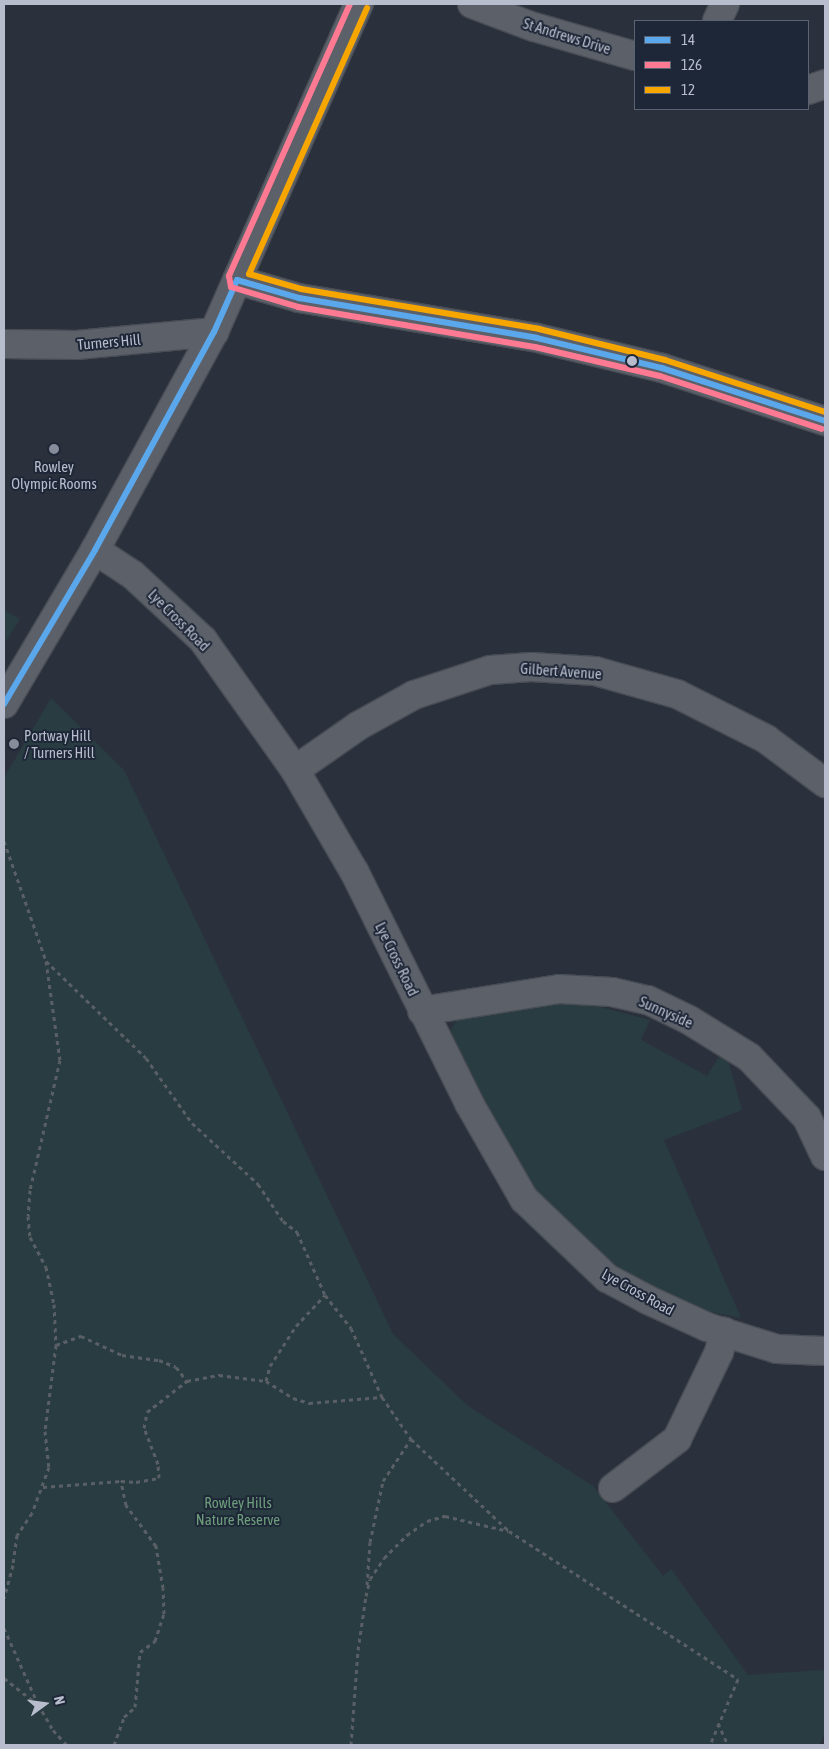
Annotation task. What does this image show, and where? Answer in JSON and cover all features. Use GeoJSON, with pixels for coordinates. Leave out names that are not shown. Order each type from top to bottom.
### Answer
{"type":"FeatureCollection","features":[{"type":"Feature","properties":{"kind":"street"},"geometry":{"type":"LineString","coordinates":[[4,704],[95,550],[214,332],[359,4]]}},
{"type":"Feature","properties":{"kind":"street","name":"St Andrews Drive"},"geometry":{"type":"LineString","coordinates":[[472,4],[534,27],[634,56]]}},
{"type":"Feature","properties":{"kind":"street"},"geometry":{"type":"LineString","coordinates":[[717,20],[725,4]]}},
{"type":"Feature","properties":{"kind":"street"},"geometry":{"type":"LineString","coordinates":[[809,90],[825,84]]}},
{"type":"Feature","properties":{"kind":"street"},"geometry":{"type":"LineString","coordinates":[[237,280],[299,298],[537,338],[662,368],[825,421]]}},
{"type":"Feature","properties":{"kind":"street","name":"Turners Hill"},"geometry":{"type":"LineString","coordinates":[[4,344],[77,345],[214,332]]}},
{"type":"Feature","properties":{"kind":"street","name":"Lye Cross Road"},"geometry":{"type":"LineString","coordinates":[[95,550],[133,575],[203,640],[295,770],[355,873],[469,1103],[524,1199],[607,1278],[648,1300],[724,1332],[776,1349],[825,1351]]}},
{"type":"Feature","properties":{"kind":"street","name":"Gilbert Avenue"},"geometry":{"type":"LineString","coordinates":[[295,770],[358,726],[414,695],[490,670],[531,667],[595,672],[677,694],[766,739],[825,783]]}},
{"type":"Feature","properties":{"kind":"street","name":"Sunnyside"},"geometry":{"type":"LineString","coordinates":[[422,1011],[559,989],[612,992],[648,1000],[689,1020],[749,1057],[807,1118],[825,1156]]}},
{"type":"Feature","properties":{"kind":"street"},"geometry":{"type":"LineString","coordinates":[[613,1488],[677,1439],[719,1352],[724,1332]]}},
{"type":"Feature","properties":{"kind":"path"},"geometry":{"type":"LineString","coordinates":[[4,841],[46,961],[60,1060],[30,1190],[28,1216],[30,1237],[46,1267],[54,1304],[56,1345],[45,1431],[49,1468],[43,1487],[17,1535],[14,1565],[4,1598]]}},
{"type":"Feature","properties":{"kind":"path"},"geometry":{"type":"LineString","coordinates":[[4,861],[10,858]]}},
{"type":"Feature","properties":{"kind":"path"},"geometry":{"type":"LineString","coordinates":[[46,961],[146,1058],[192,1123],[258,1184],[284,1221],[297,1232],[325,1295],[351,1328],[382,1397],[411,1439],[509,1531],[738,1679],[718,1722],[710,1745]]}},
{"type":"Feature","properties":{"kind":"path"},"geometry":{"type":"LineString","coordinates":[[266,1382],[270,1366],[296,1326],[325,1295]]}},
{"type":"Feature","properties":{"kind":"path"},"geometry":{"type":"LineString","coordinates":[[56,1345],[81,1336],[122,1355],[159,1360],[176,1367],[187,1381]]}},
{"type":"Feature","properties":{"kind":"path"},"geometry":{"type":"LineString","coordinates":[[43,1487],[120,1481],[136,1482],[159,1478],[158,1464],[144,1428],[147,1412],[187,1381],[219,1375],[266,1382],[293,1398],[309,1403],[382,1397]]}},
{"type":"Feature","properties":{"kind":"path"},"geometry":{"type":"LineString","coordinates":[[366,1596],[370,1542],[383,1481],[411,1439]]}},
{"type":"Feature","properties":{"kind":"path"},"geometry":{"type":"LineString","coordinates":[[114,1745],[124,1717],[135,1707],[140,1652],[155,1641],[164,1614],[164,1588],[156,1546],[126,1505],[120,1481]]}},
{"type":"Feature","properties":{"kind":"path"},"geometry":{"type":"LineString","coordinates":[[351,1745],[358,1650],[366,1596],[370,1578],[384,1558],[407,1535],[427,1521],[445,1516],[509,1531]]}},
{"type":"Feature","properties":{"kind":"path"},"geometry":{"type":"LineString","coordinates":[[4,1628],[38,1704],[53,1730],[67,1745]]}},
{"type":"Feature","properties":{"kind":"path"},"geometry":{"type":"LineString","coordinates":[[4,1678],[38,1704]]}},
{"type":"Feature","properties":{"kind":"path"},"geometry":{"type":"LineString","coordinates":[[718,1722],[728,1745]]}},
{"type":"Feature","properties":{"kind":"green space"},"geometry":{"type":"Polygon","coordinates":[[[4,610],[20,619],[4,644],[4,610]]]}},
{"type":"Feature","properties":{"kind":"green space","name":"Rowley Hills Nature Reserve"},"geometry":{"type":"Polygon","coordinates":[[[51,698],[124,770],[393,1334],[468,1406],[593,1486],[663,1576],[671,1569],[748,1675],[825,1670],[825,1734],[819,1745],[4,1745],[4,778],[51,698]]]}},
{"type":"Feature","properties":{"kind":"green space"},"geometry":{"type":"Polygon","coordinates":[[[533,1004],[589,1004],[650,1020],[641,1040],[707,1076],[720,1055],[728,1060],[742,1110],[664,1140],[741,1318],[682,1306],[594,1251],[539,1200],[481,1098],[450,1031],[459,1016],[533,1004]]]}},
{"type":"Feature","properties":{"kind":"transit line","name":"126"},"geometry":{"type":"LineString","coordinates":[[350,4],[229,276],[231,287],[298,307],[535,347],[660,376],[822,429]]}},
{"type":"Feature","properties":{"kind":"transit line","name":"12"},"geometry":{"type":"LineString","coordinates":[[367,8],[249,274],[301,289],[539,329],[665,360],[825,412]]}},
{"type":"Feature","properties":{"kind":"transit line","name":"14"},"geometry":{"type":"LineString","coordinates":[[4,704],[95,550],[214,332],[237,280],[299,298],[537,338],[662,368],[825,421]]}},
{"type":"Feature","properties":{"kind":"place","name":"Rowley Olympic Rooms"},"geometry":{"type":"Point","coordinates":[54,449]}},
{"type":"Feature","properties":{"kind":"place","name":"Portway Hill / Turners Hill"},"geometry":{"type":"Point","coordinates":[14,744]}}]}
